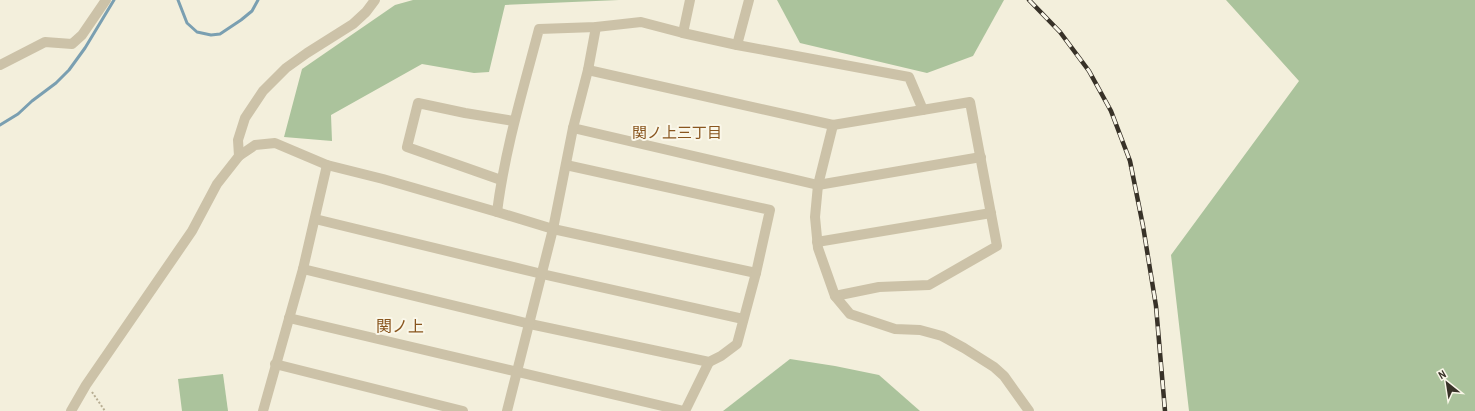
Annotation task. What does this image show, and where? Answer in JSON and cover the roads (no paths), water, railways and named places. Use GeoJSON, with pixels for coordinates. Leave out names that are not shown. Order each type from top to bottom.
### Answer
{"type":"FeatureCollection","features":[{"type":"Feature","properties":{"kind":"street"},"geometry":{"type":"LineString","coordinates":[[0,65],[46,42],[72,44],[82,34],[106,0]]}},
{"type":"Feature","properties":{"kind":"street"},"geometry":{"type":"LineString","coordinates":[[239,156],[238,140],[245,118],[263,91],[286,68],[353,24],[366,12],[375,0]]}},
{"type":"Feature","properties":{"kind":"street"},"geometry":{"type":"LineString","coordinates":[[683,33],[690,0]]}},
{"type":"Feature","properties":{"kind":"street"},"geometry":{"type":"LineString","coordinates":[[737,45],[749,0]]}},
{"type":"Feature","properties":{"kind":"street"},"geometry":{"type":"LineString","coordinates":[[497,212],[514,121],[539,29],[596,27],[641,22],[737,45],[909,77],[923,110]]}},
{"type":"Feature","properties":{"kind":"street"},"geometry":{"type":"LineString","coordinates":[[507,411],[553,229],[573,128],[588,70],[596,27]]}},
{"type":"Feature","properties":{"kind":"street"},"geometry":{"type":"LineString","coordinates":[[588,70],[833,125],[970,102],[997,246],[929,285],[879,287],[835,296]]}},
{"type":"Feature","properties":{"kind":"street"},"geometry":{"type":"LineString","coordinates":[[502,180],[407,147],[418,103],[514,121]]}},
{"type":"Feature","properties":{"kind":"street"},"geometry":{"type":"LineString","coordinates":[[833,125],[818,184],[815,217],[818,248],[835,296],[850,314],[895,329],[920,330],[942,336],[964,348],[994,367],[1004,376],[1029,411]]}},
{"type":"Feature","properties":{"kind":"street"},"geometry":{"type":"LineString","coordinates":[[573,128],[818,184],[981,157]]}},
{"type":"Feature","properties":{"kind":"street"},"geometry":{"type":"LineString","coordinates":[[71,411],[86,385],[192,231],[217,184],[239,156],[255,145],[275,143],[327,165],[382,179],[553,229],[756,273]]}},
{"type":"Feature","properties":{"kind":"street"},"geometry":{"type":"LineString","coordinates":[[263,411],[303,269],[327,165]]}},
{"type":"Feature","properties":{"kind":"street"},"geometry":{"type":"LineString","coordinates":[[289,318],[684,411],[709,362],[721,356],[737,344],[756,273],[770,210],[566,165]]}},
{"type":"Feature","properties":{"kind":"street"},"geometry":{"type":"LineString","coordinates":[[817,242],[991,214]]}},
{"type":"Feature","properties":{"kind":"street"},"geometry":{"type":"LineString","coordinates":[[315,219],[542,274],[743,319]]}},
{"type":"Feature","properties":{"kind":"street"},"geometry":{"type":"LineString","coordinates":[[303,269],[530,324],[709,362]]}},
{"type":"Feature","properties":{"kind":"street"},"geometry":{"type":"LineString","coordinates":[[275,364],[463,411]]}},
{"type":"Feature","properties":{"kind":"waterway"},"geometry":{"type":"LineString","coordinates":[[0,125],[18,114],[32,101],[56,83],[69,70],[85,48],[114,0]]}},
{"type":"Feature","properties":{"kind":"waterway"},"geometry":{"type":"LineString","coordinates":[[178,0],[187,23],[197,32],[211,35],[220,34],[241,20],[252,11],[258,0]]}},
{"type":"Feature","properties":{"kind":"railway"},"geometry":{"type":"LineString","coordinates":[[1029,0],[1060,32],[1089,71],[1111,111],[1130,161],[1143,226],[1156,306],[1165,411]]}},
{"type":"Feature","properties":{"kind":"district","name":"関ノ上三丁目"},"geometry":{"type":"Point","coordinates":[677,132]}},
{"type":"Feature","properties":{"kind":"district","name":"関ノ上"},"geometry":{"type":"Point","coordinates":[400,326]}}]}
